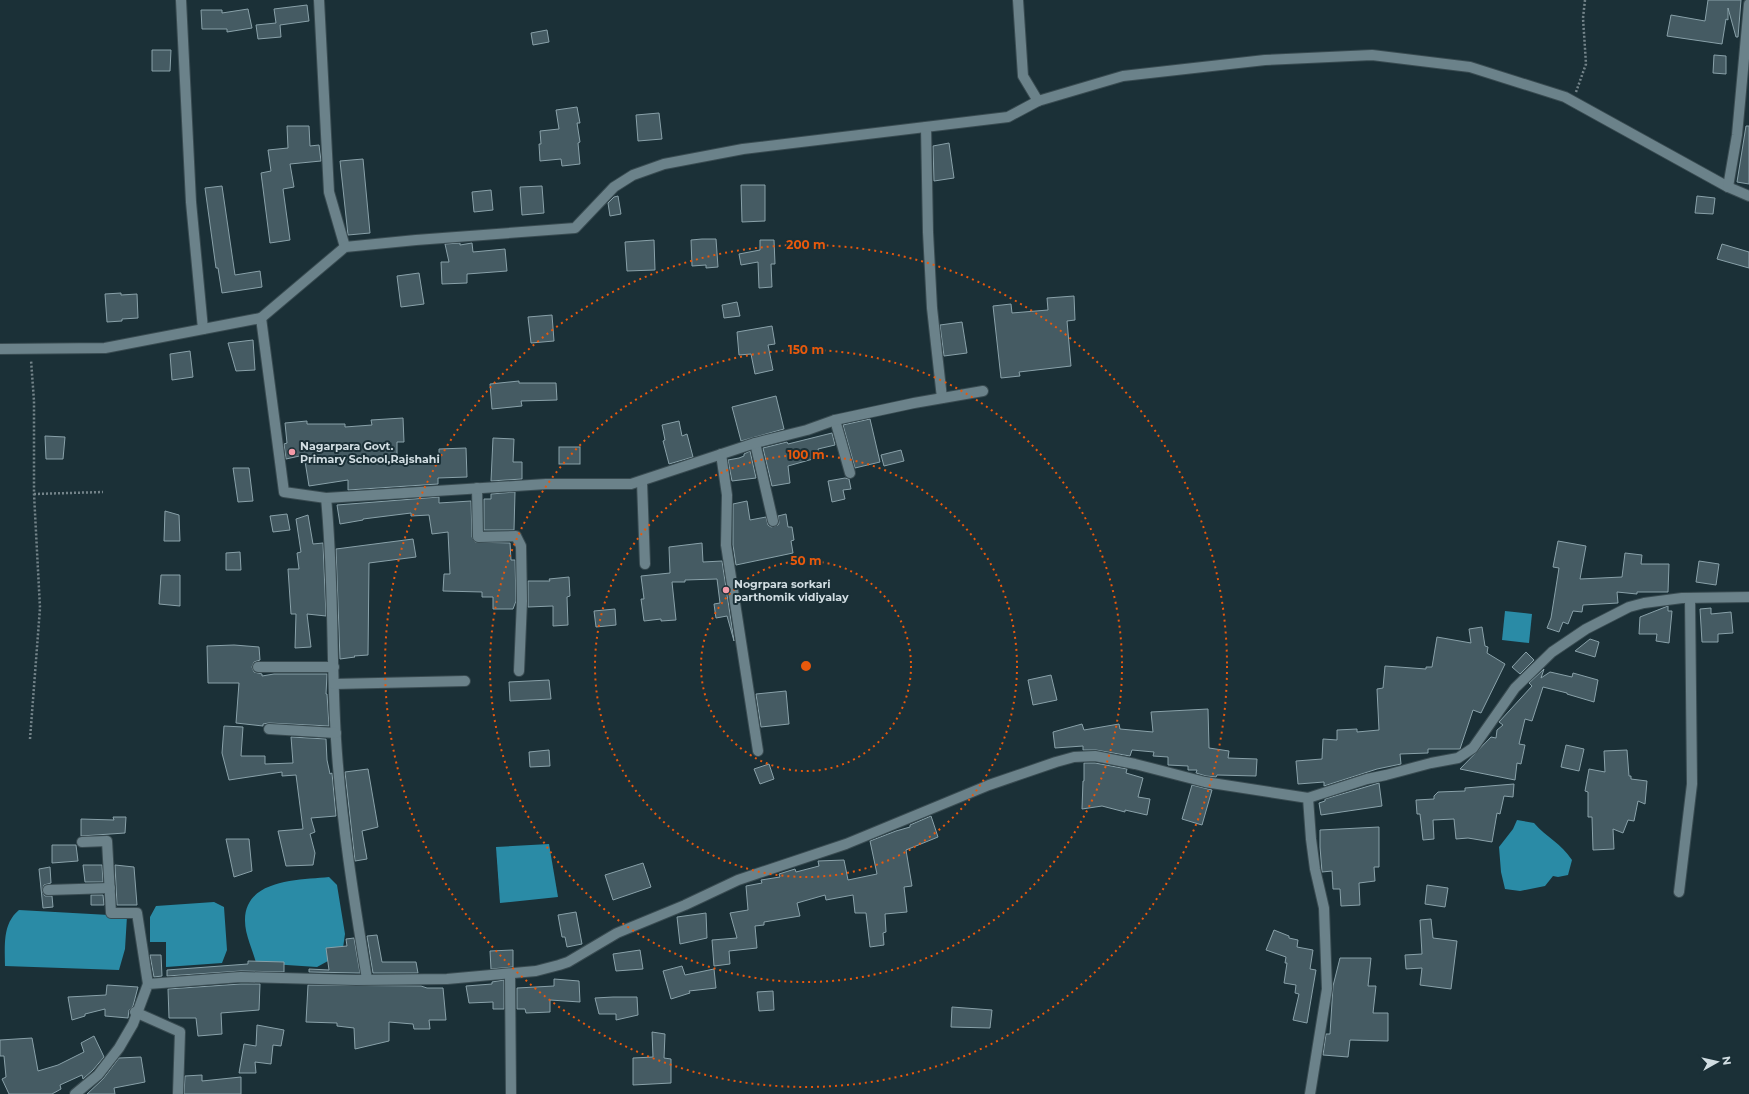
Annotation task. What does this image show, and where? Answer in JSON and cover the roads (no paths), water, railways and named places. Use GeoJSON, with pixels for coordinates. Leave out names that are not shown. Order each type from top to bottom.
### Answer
{"type":"FeatureCollection","features":[{"type":"Feature","properties":{"kind":"street"},"geometry":{"type":"LineString","coordinates":[[181,0],[191,202],[203,329]]}},
{"type":"Feature","properties":{"kind":"street"},"geometry":{"type":"LineString","coordinates":[[319,0],[329,192],[344,247]]}},
{"type":"Feature","properties":{"kind":"street"},"geometry":{"type":"LineString","coordinates":[[1018,0],[1023,76],[1038,101]]}},
{"type":"Feature","properties":{"kind":"street"},"geometry":{"type":"LineString","coordinates":[[1728,186],[1737,135],[1749,4]]}},
{"type":"Feature","properties":{"kind":"street"},"geometry":{"type":"LineString","coordinates":[[0,349],[105,348],[262,318],[344,247],[575,228],[614,187],[633,174],[664,164],[743,150],[1008,117],[1038,101],[1123,76],[1265,60],[1372,55],[1470,67],[1565,97],[1749,196]]}},
{"type":"Feature","properties":{"kind":"street"},"geometry":{"type":"LineString","coordinates":[[926,127],[928,232],[932,308],[942,398]]}},
{"type":"Feature","properties":{"kind":"street"},"geometry":{"type":"LineString","coordinates":[[262,318],[284,492],[326,498],[546,484],[631,484],[642,482],[755,443],[807,430],[835,420],[983,391]]}},
{"type":"Feature","properties":{"kind":"street"},"geometry":{"type":"LineString","coordinates":[[835,420],[850,473]]}},
{"type":"Feature","properties":{"kind":"street"},"geometry":{"type":"LineString","coordinates":[[755,443],[773,521]]}},
{"type":"Feature","properties":{"kind":"street"},"geometry":{"type":"LineString","coordinates":[[721,454],[727,496],[726,545],[758,751]]}},
{"type":"Feature","properties":{"kind":"street"},"geometry":{"type":"LineString","coordinates":[[642,482],[645,564]]}},
{"type":"Feature","properties":{"kind":"street"},"geometry":{"type":"LineString","coordinates":[[477,488],[478,537],[516,536],[521,546],[522,601],[519,670]]}},
{"type":"Feature","properties":{"kind":"street"},"geometry":{"type":"LineString","coordinates":[[326,498],[331,545],[336,733],[348,864],[367,980]]}},
{"type":"Feature","properties":{"kind":"street"},"geometry":{"type":"LineString","coordinates":[[148,984],[241,977],[441,980],[536,971],[568,962],[617,933],[672,911],[738,880],[846,844],[989,785],[1056,762],[1074,758],[1095,756],[1135,764],[1205,782],[1308,798],[1367,779],[1458,758],[1473,748],[1516,688],[1552,652],[1586,629],[1629,607],[1644,603],[1690,598],[1749,597]]}},
{"type":"Feature","properties":{"kind":"street"},"geometry":{"type":"LineString","coordinates":[[1679,892],[1692,784],[1690,598]]}},
{"type":"Feature","properties":{"kind":"street"},"geometry":{"type":"LineString","coordinates":[[258,667],[334,667]]}},
{"type":"Feature","properties":{"kind":"street"},"geometry":{"type":"LineString","coordinates":[[334,684],[464,680]]}},
{"type":"Feature","properties":{"kind":"street"},"geometry":{"type":"LineString","coordinates":[[269,729],[336,733]]}},
{"type":"Feature","properties":{"kind":"street"},"geometry":{"type":"LineString","coordinates":[[1308,798],[1315,869],[1324,908],[1327,989],[1310,1094]]}},
{"type":"Feature","properties":{"kind":"street"},"geometry":{"type":"LineString","coordinates":[[74,1094],[98,1075],[118,1048],[133,1024],[136,1012],[148,984],[137,913],[111,913],[107,841],[82,842]]}},
{"type":"Feature","properties":{"kind":"street"},"geometry":{"type":"LineString","coordinates":[[48,890],[110,888]]}},
{"type":"Feature","properties":{"kind":"street"},"geometry":{"type":"LineString","coordinates":[[510,974],[511,1094]]}},
{"type":"Feature","properties":{"kind":"street"},"geometry":{"type":"LineString","coordinates":[[136,1012],[180,1032],[178,1094]]}},
{"type":"Feature","properties":{"kind":"water"},"geometry":{"type":"Polygon","coordinates":[[[1505,611],[1532,614],[1529,643],[1502,640],[1505,611]]]}},
{"type":"Feature","properties":{"kind":"water"},"geometry":{"type":"Polygon","coordinates":[[[1517,820],[1534,823],[1568,854],[1572,860],[1568,875],[1558,877],[1553,876],[1545,886],[1520,891],[1505,889],[1501,872],[1499,847],[1513,829],[1517,820]]]}},
{"type":"Feature","properties":{"kind":"water"},"geometry":{"type":"Polygon","coordinates":[[[549,844],[558,897],[500,903],[496,847],[549,844]]]}},
{"type":"Feature","properties":{"kind":"water"},"geometry":{"type":"Polygon","coordinates":[[[329,877],[337,885],[345,934],[343,948],[339,955],[317,967],[256,963],[245,926],[247,907],[253,897],[263,889],[275,884],[303,879],[329,877]]]}},
{"type":"Feature","properties":{"kind":"water"},"geometry":{"type":"Polygon","coordinates":[[[214,902],[224,907],[227,950],[222,963],[166,967],[166,942],[150,942],[150,917],[156,906],[214,902]]]}},
{"type":"Feature","properties":{"kind":"water"},"geometry":{"type":"Polygon","coordinates":[[[19,910],[127,916],[125,949],[119,970],[5,966],[5,943],[7,929],[10,922],[19,910]]]}},
{"type":"Feature","properties":{"kind":"place","name":"Nagarpara Govt. Primary School,Rajshahi"},"geometry":{"type":"Point","coordinates":[292,452]}},
{"type":"Feature","properties":{"kind":"place","name":"Nogrpara sorkari parthomik vidiyalay"},"geometry":{"type":"Point","coordinates":[726,590]}}]}
